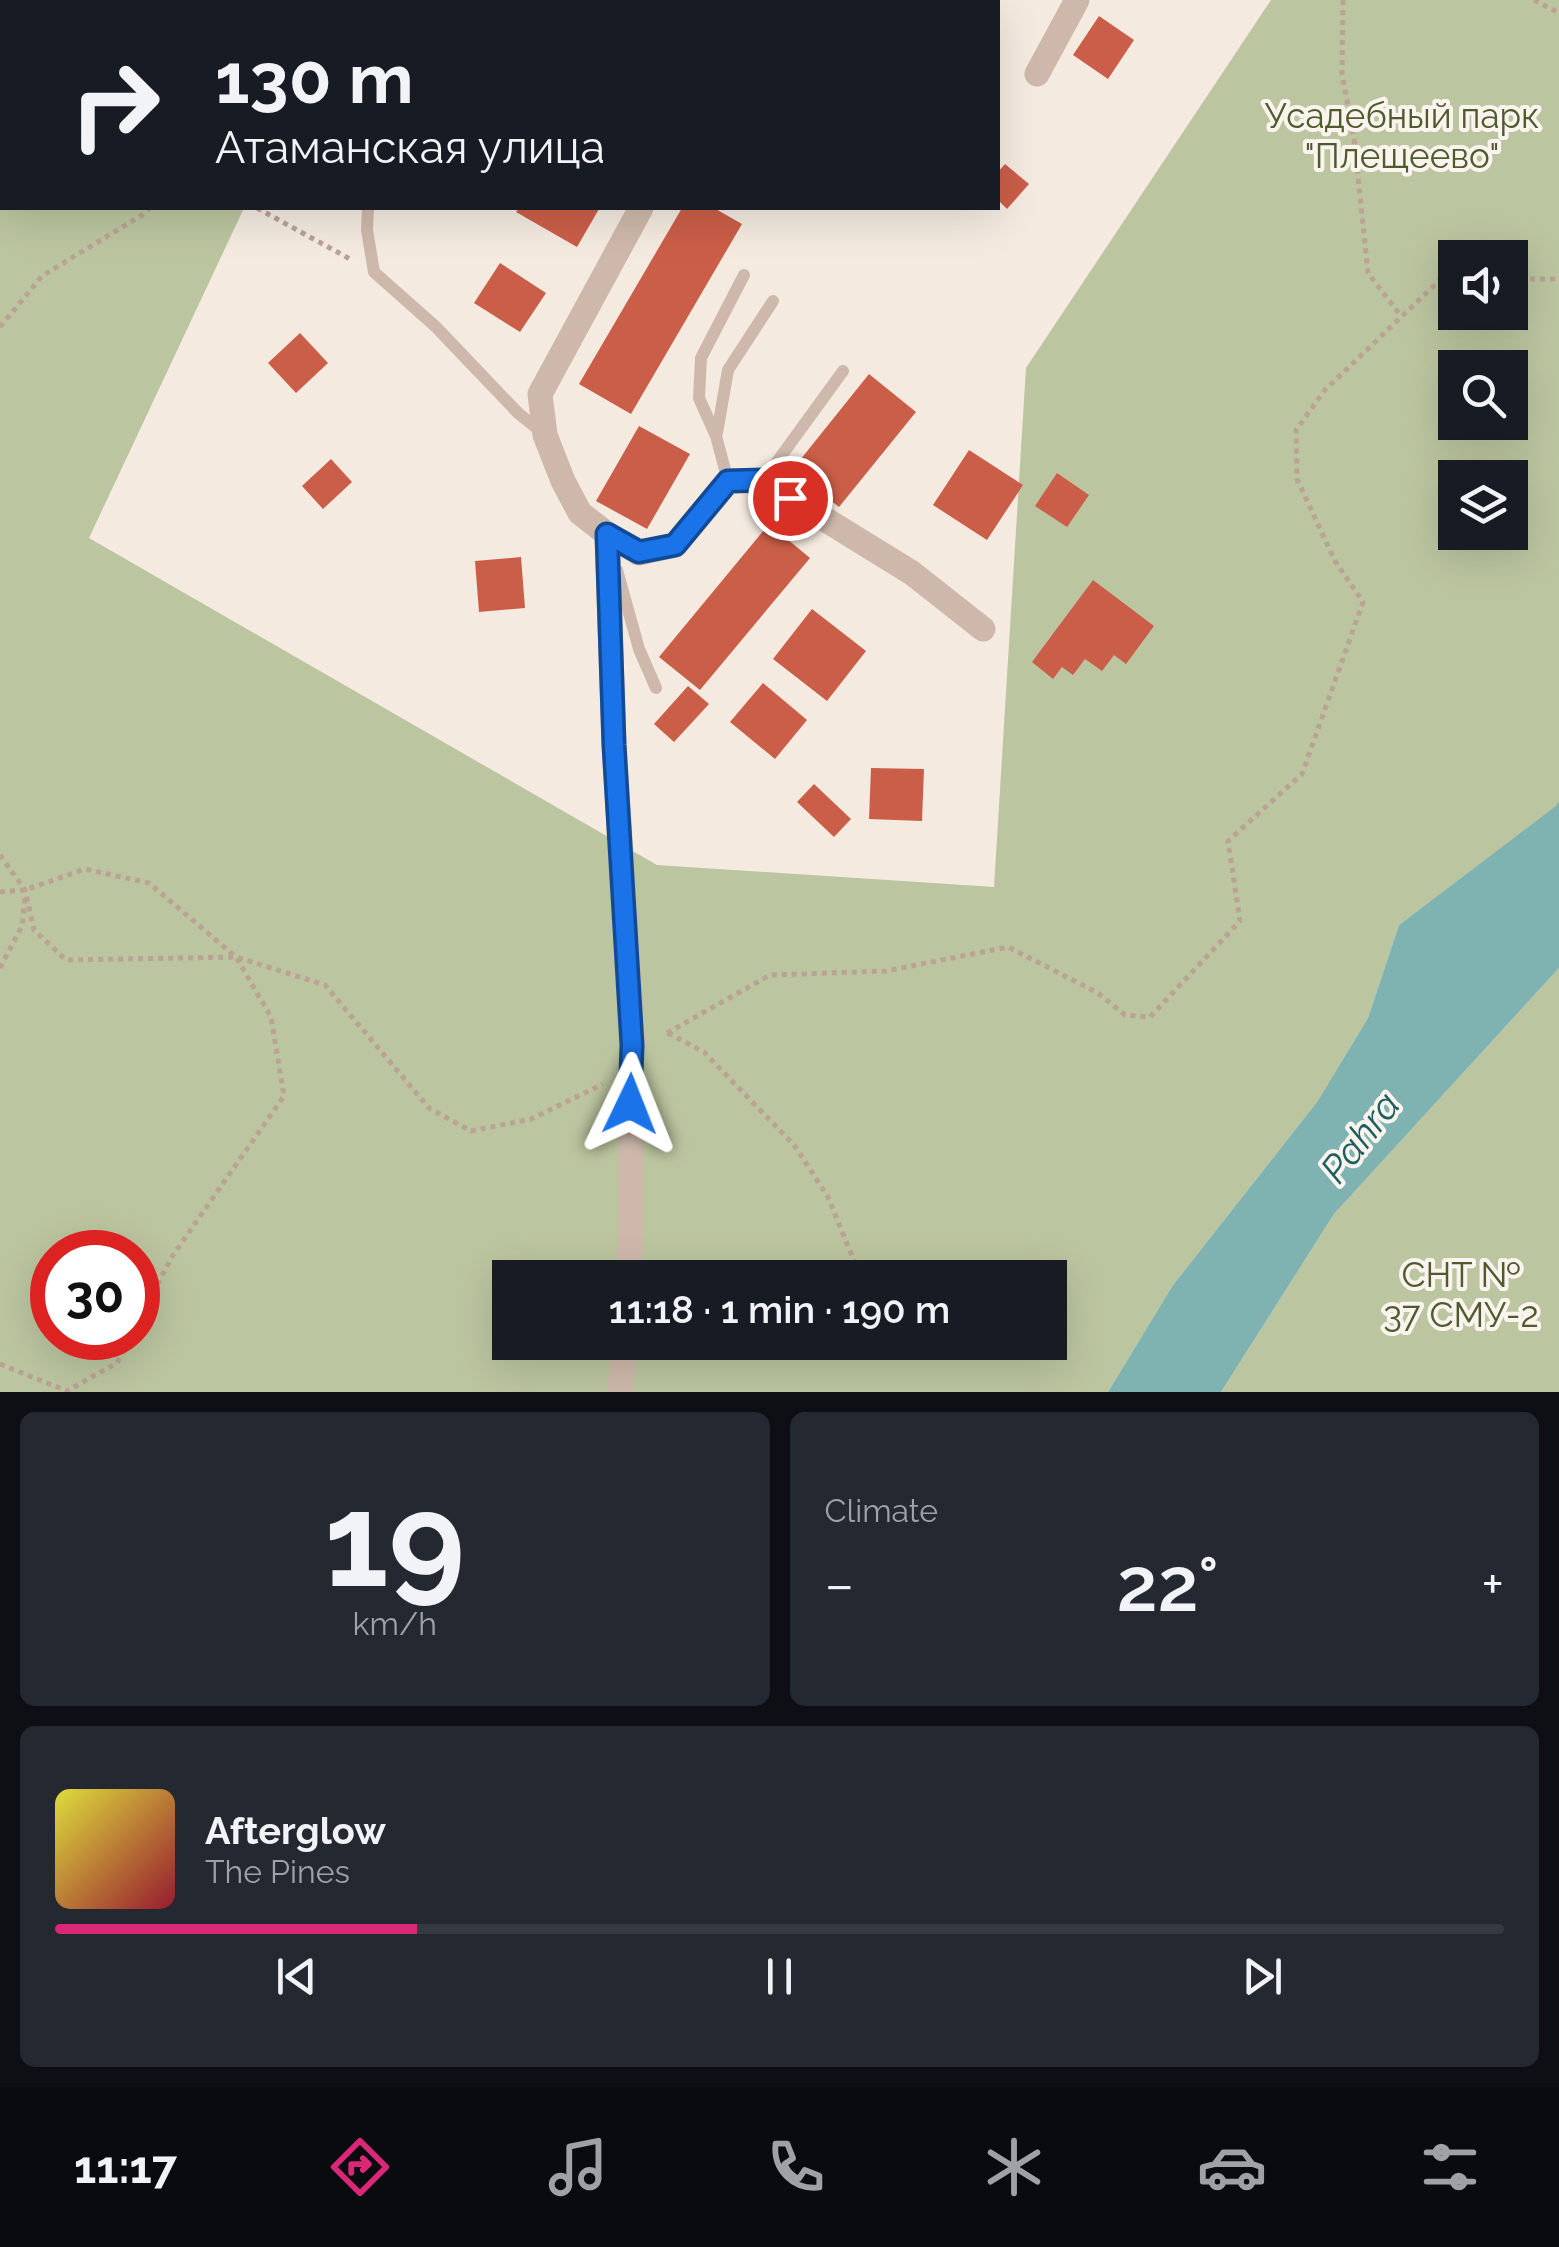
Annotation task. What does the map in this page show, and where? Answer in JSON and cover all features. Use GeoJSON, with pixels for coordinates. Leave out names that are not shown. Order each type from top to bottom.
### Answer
{"type":"FeatureCollection","features":[{"type":"Feature","properties":{"kind":"street"},"geometry":{"type":"LineString","coordinates":[[1037,74],[1077,0]]}},
{"type":"Feature","properties":{"kind":"street"},"geometry":{"type":"LineString","coordinates":[[640,210],[540,394],[545,435],[580,513],[639,552],[675,545],[728,481],[763,480],[912,573],[983,630]]}},
{"type":"Feature","properties":{"kind":"street"},"geometry":{"type":"LineString","coordinates":[[607,534],[614,745],[632,1045],[629,1260]]}},
{"type":"Feature","properties":{"kind":"street"},"geometry":{"type":"LineString","coordinates":[[620,1392],[623,1360]]}},
{"type":"Feature","properties":{"kind":"lane"},"geometry":{"type":"LineString","coordinates":[[368,210],[366,230],[374,272],[545,435]]}},
{"type":"Feature","properties":{"kind":"lane"},"geometry":{"type":"LineString","coordinates":[[728,481],[716,436],[699,398],[701,358],[744,275]]}},
{"type":"Feature","properties":{"kind":"lane"},"geometry":{"type":"LineString","coordinates":[[716,436],[728,370],[773,301]]}},
{"type":"Feature","properties":{"kind":"lane"},"geometry":{"type":"LineString","coordinates":[[763,480],[843,371]]}},
{"type":"Feature","properties":{"kind":"lane"},"geometry":{"type":"LineString","coordinates":[[607,534],[639,649],[656,688]]}},
{"type":"Feature","properties":{"kind":"path"},"geometry":{"type":"LineString","coordinates":[[1343,0],[1342,74],[1354,138],[1368,273],[1401,316]]}},
{"type":"Feature","properties":{"kind":"path"},"geometry":{"type":"LineString","coordinates":[[1534,0],[1559,14]]}},
{"type":"Feature","properties":{"kind":"path"},"geometry":{"type":"LineString","coordinates":[[0,327],[42,276],[148,210]]}},
{"type":"Feature","properties":{"kind":"path"},"geometry":{"type":"LineString","coordinates":[[260,210],[374,272]]}},
{"type":"Feature","properties":{"kind":"path"},"geometry":{"type":"LineString","coordinates":[[1528,279],[1559,278]]}},
{"type":"Feature","properties":{"kind":"path"},"geometry":{"type":"LineString","coordinates":[[854,1260],[828,1196],[794,1145],[704,1052],[667,1033],[770,974],[886,971],[1008,947],[1098,993],[1125,1015],[1150,1017],[1240,922],[1228,840],[1302,774],[1363,602],[1335,562],[1298,479],[1296,430],[1324,390],[1438,281]]}},
{"type":"Feature","properties":{"kind":"path"},"geometry":{"type":"LineString","coordinates":[[0,855],[26,890],[34,930],[66,960],[236,957],[325,985],[429,1108],[471,1131],[531,1119],[630,1071]]}},
{"type":"Feature","properties":{"kind":"path"},"geometry":{"type":"LineString","coordinates":[[0,892],[26,890],[85,869],[149,884],[236,957],[271,1017],[284,1096],[160,1279]]}},
{"type":"Feature","properties":{"kind":"path"},"geometry":{"type":"LineString","coordinates":[[0,968],[22,926],[26,890]]}},
{"type":"Feature","properties":{"kind":"path"},"geometry":{"type":"LineString","coordinates":[[0,1364],[67,1391],[119,1360]]}},
{"type":"Feature","properties":{"kind":"green space","name":"Усадебный парк \"Плещеево\""},"geometry":{"type":"Polygon","coordinates":[[[1271,0],[1559,0],[1559,801],[1399,925],[1368,1018],[1317,1102],[1173,1285],[1108,1392],[0,1392],[0,210],[243,210],[89,538],[657,865],[994,887],[1026,368],[1271,0]]]}},
{"type":"Feature","properties":{"kind":"green space","name":"СНТ № 37 СМУ-2"},"geometry":{"type":"Polygon","coordinates":[[[1559,968],[1559,1392],[1221,1392],[1334,1214],[1559,968]]]}},
{"type":"Feature","properties":{"kind":"water","name":"Pahra"},"geometry":{"type":"Polygon","coordinates":[[[1559,801],[1559,968],[1334,1214],[1221,1392],[1108,1392],[1173,1285],[1317,1102],[1368,1018],[1399,925],[1559,801]]]}},
{"type":"Feature","properties":{"kind":"building"},"geometry":{"type":"Polygon","coordinates":[[[1099,16],[1134,40],[1108,79],[1073,55],[1099,16]]]}},
{"type":"Feature","properties":{"kind":"building"},"geometry":{"type":"Polygon","coordinates":[[[1005,164],[1029,184],[1007,209],[1000,202],[1000,170],[1005,164]]]}},
{"type":"Feature","properties":{"kind":"building"},"geometry":{"type":"Polygon","coordinates":[[[518,210],[598,210],[577,247],[518,210]]]}},
{"type":"Feature","properties":{"kind":"building"},"geometry":{"type":"Polygon","coordinates":[[[681,210],[718,210],[742,224],[631,414],[579,384],[681,210]]]}},
{"type":"Feature","properties":{"kind":"building"},"geometry":{"type":"Polygon","coordinates":[[[500,263],[546,293],[520,332],[474,303],[500,263]]]}},
{"type":"Feature","properties":{"kind":"building"},"geometry":{"type":"Polygon","coordinates":[[[300,333],[328,363],[296,393],[268,363],[300,333]]]}},
{"type":"Feature","properties":{"kind":"building"},"geometry":{"type":"Polygon","coordinates":[[[869,374],[916,412],[839,507],[792,470],[869,374]]]}},
{"type":"Feature","properties":{"kind":"building"},"geometry":{"type":"Polygon","coordinates":[[[639,426],[690,454],[647,529],[596,501],[639,426]]]}},
{"type":"Feature","properties":{"kind":"building"},"geometry":{"type":"Polygon","coordinates":[[[969,450],[1023,485],[987,540],[933,505],[969,450]]]}},
{"type":"Feature","properties":{"kind":"building"},"geometry":{"type":"Polygon","coordinates":[[[331,459],[352,482],[323,509],[302,486],[331,459]]]}},
{"type":"Feature","properties":{"kind":"building"},"geometry":{"type":"Polygon","coordinates":[[[1057,473],[1089,495],[1067,527],[1035,506],[1057,473]]]}},
{"type":"Feature","properties":{"kind":"building"},"geometry":{"type":"Polygon","coordinates":[[[769,524],[810,558],[700,690],[659,657],[769,524]]]}},
{"type":"Feature","properties":{"kind":"building"},"geometry":{"type":"Polygon","coordinates":[[[521,557],[525,608],[479,612],[475,561],[521,557]]]}},
{"type":"Feature","properties":{"kind":"building"},"geometry":{"type":"Polygon","coordinates":[[[1093,580],[1154,626],[1126,664],[1114,655],[1102,671],[1085,659],[1073,675],[1062,667],[1053,679],[1032,662],[1093,580]]]}},
{"type":"Feature","properties":{"kind":"building"},"geometry":{"type":"Polygon","coordinates":[[[812,609],[866,651],[827,701],[773,659],[812,609]]]}},
{"type":"Feature","properties":{"kind":"building"},"geometry":{"type":"Polygon","coordinates":[[[763,683],[807,720],[775,759],[730,722],[763,683]]]}},
{"type":"Feature","properties":{"kind":"building"},"geometry":{"type":"Polygon","coordinates":[[[688,686],[709,704],[674,742],[654,724],[688,686]]]}},
{"type":"Feature","properties":{"kind":"building"},"geometry":{"type":"Polygon","coordinates":[[[871,768],[924,769],[922,821],[869,819],[871,768]]]}},
{"type":"Feature","properties":{"kind":"building"},"geometry":{"type":"Polygon","coordinates":[[[814,784],[851,819],[834,837],[797,802],[814,784]]]}},
{"type":"Feature","properties":{"kind":"route"},"geometry":{"type":"LineString","coordinates":[[630,1104],[632,1045],[614,745],[607,534],[639,552],[675,545],[728,481],[763,480],[790,498]]}}]}
